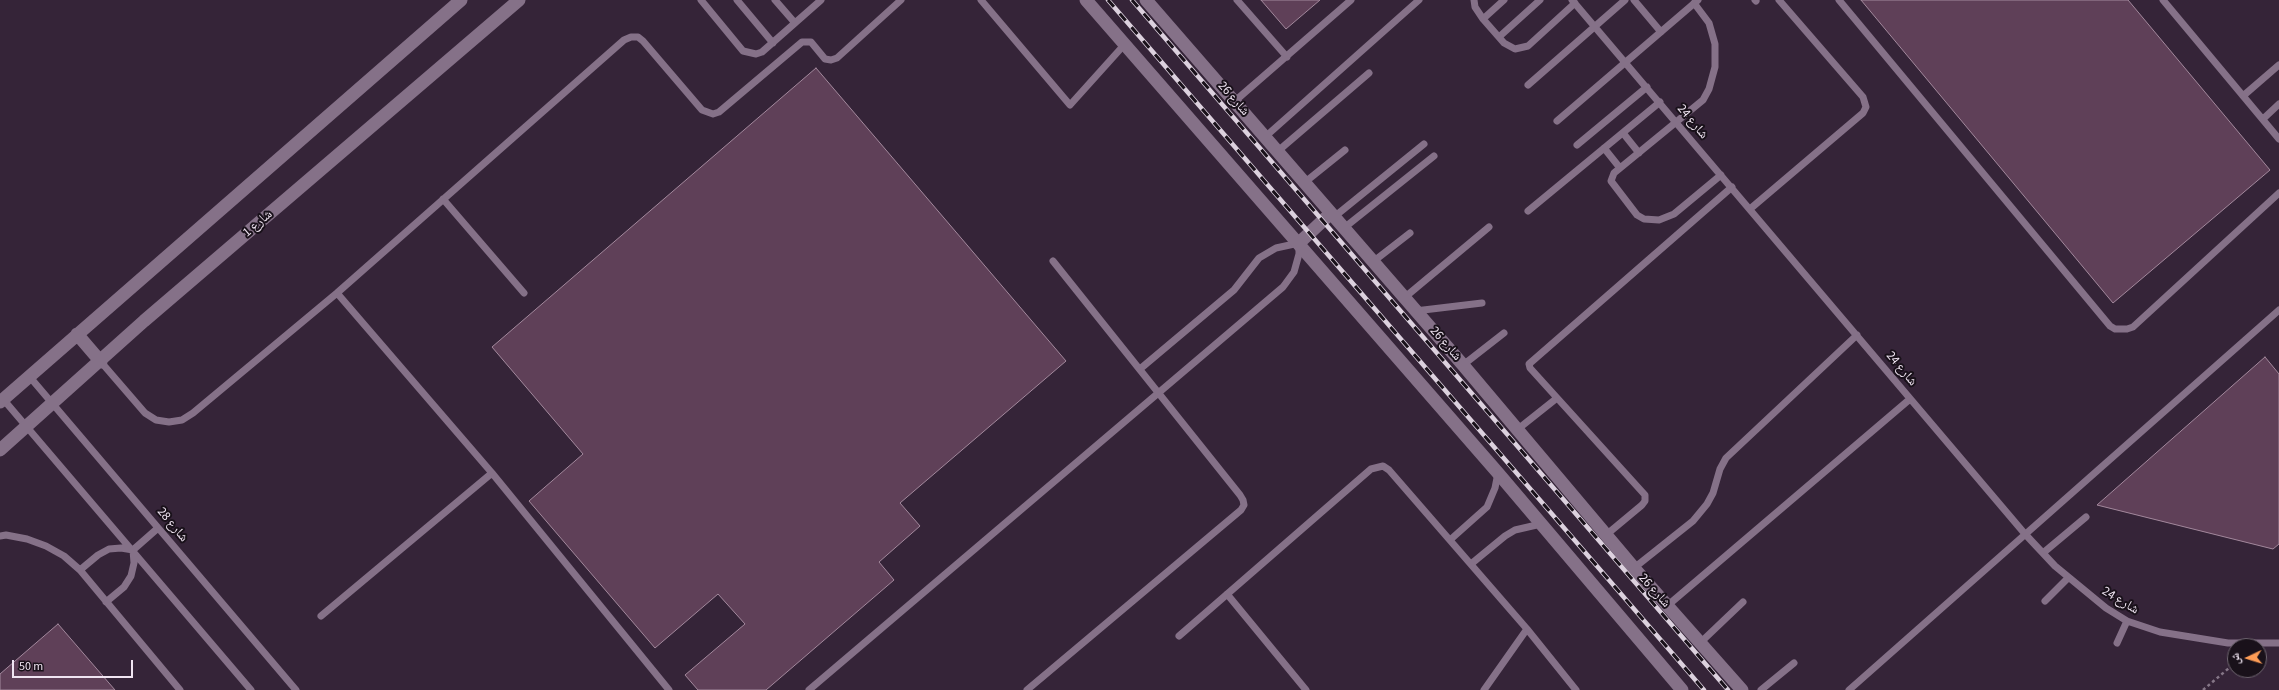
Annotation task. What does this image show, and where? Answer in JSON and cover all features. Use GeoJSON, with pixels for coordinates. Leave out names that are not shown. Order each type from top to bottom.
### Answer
{"type":"FeatureCollection","features":[{"type":"Feature","properties":{"kind":"street"},"geometry":{"type":"LineString","coordinates":[[2,400],[461,0]]}},
{"type":"Feature","properties":{"kind":"street","name":"شارع 1"},"geometry":{"type":"LineString","coordinates":[[0,450],[101,362],[156,311],[518,0]]}},
{"type":"Feature","properties":{"kind":"street"},"geometry":{"type":"LineString","coordinates":[[1086,0],[1498,473],[1682,690]]}},
{"type":"Feature","properties":{"kind":"street","name":"شارع 26"},"geometry":{"type":"LineString","coordinates":[[1146,0],[1235,101],[1304,183],[1374,261],[1415,311],[1518,429],[1634,568],[1700,642],[1735,688]]}},
{"type":"Feature","properties":{"kind":"street"},"geometry":{"type":"LineString","coordinates":[[1299,243],[1333,215]]}},
{"type":"Feature","properties":{"kind":"street"},"geometry":{"type":"LineString","coordinates":[[77,334],[101,362]]}},
{"type":"Feature","properties":{"kind":"lane"},"geometry":{"type":"LineString","coordinates":[[701,0],[746,53],[756,54],[762,52],[773,43],[821,0]]}},
{"type":"Feature","properties":{"kind":"lane"},"geometry":{"type":"LineString","coordinates":[[737,0],[773,43]]}},
{"type":"Feature","properties":{"kind":"lane"},"geometry":{"type":"LineString","coordinates":[[775,0],[795,23]]}},
{"type":"Feature","properties":{"kind":"lane"},"geometry":{"type":"LineString","coordinates":[[981,0],[1070,105],[1124,45]]}},
{"type":"Feature","properties":{"kind":"lane"},"geometry":{"type":"LineString","coordinates":[[1237,0],[1287,57]]}},
{"type":"Feature","properties":{"kind":"lane"},"geometry":{"type":"LineString","coordinates":[[1235,101],[1351,0]]}},
{"type":"Feature","properties":{"kind":"lane"},"geometry":{"type":"LineString","coordinates":[[1265,137],[1419,0]]}},
{"type":"Feature","properties":{"kind":"lane"},"geometry":{"type":"LineString","coordinates":[[1474,0],[1475,7],[1483,19],[1499,37],[1509,47],[1522,49],[1528,46],[1573,2]]}},
{"type":"Feature","properties":{"kind":"lane"},"geometry":{"type":"LineString","coordinates":[[1483,19],[1504,0]]}},
{"type":"Feature","properties":{"kind":"lane"},"geometry":{"type":"LineString","coordinates":[[1499,37],[1540,0]]}},
{"type":"Feature","properties":{"kind":"lane"},"geometry":{"type":"LineString","coordinates":[[1528,85],[1625,0]]}},
{"type":"Feature","properties":{"kind":"lane"},"geometry":{"type":"LineString","coordinates":[[1634,0],[1661,32]]}},
{"type":"Feature","properties":{"kind":"lane"},"geometry":{"type":"LineString","coordinates":[[1750,208],[1863,113],[1866,107],[1863,97],[1779,0]]}},
{"type":"Feature","properties":{"kind":"lane"},"geometry":{"type":"LineString","coordinates":[[1839,0],[2110,326],[2121,330],[2133,327],[2279,193]]}},
{"type":"Feature","properties":{"kind":"lane"},"geometry":{"type":"LineString","coordinates":[[2164,0],[2279,139]]}},
{"type":"Feature","properties":{"kind":"lane"},"geometry":{"type":"LineString","coordinates":[[101,362],[145,413],[156,420],[169,422],[182,420],[337,293],[624,40],[631,37],[638,37],[643,41],[702,110],[713,114],[719,112],[799,44],[811,42],[826,59],[834,59],[898,1]]}},
{"type":"Feature","properties":{"kind":"lane","name":"شارع 24"},"geometry":{"type":"LineString","coordinates":[[1573,2],[1678,123],[2025,534],[2068,578],[2106,608],[2127,621],[2160,632],[2228,642],[2279,643]]}},
{"type":"Feature","properties":{"kind":"lane"},"geometry":{"type":"LineString","coordinates":[[1558,121],[1696,2],[1709,23],[1715,44],[1715,67],[1709,89],[1703,100],[1678,123],[1612,175],[1612,183],[1637,214],[1651,220],[1667,218],[1674,214],[1721,175]]}},
{"type":"Feature","properties":{"kind":"lane"},"geometry":{"type":"LineString","coordinates":[[2243,96],[2279,66]]}},
{"type":"Feature","properties":{"kind":"lane"},"geometry":{"type":"LineString","coordinates":[[1278,151],[1369,73]]}},
{"type":"Feature","properties":{"kind":"lane"},"geometry":{"type":"LineString","coordinates":[[1577,145],[1647,87]]}},
{"type":"Feature","properties":{"kind":"lane"},"geometry":{"type":"LineString","coordinates":[[1528,211],[1660,102]]}},
{"type":"Feature","properties":{"kind":"lane"},"geometry":{"type":"LineString","coordinates":[[2263,119],[2279,104]]}},
{"type":"Feature","properties":{"kind":"lane"},"geometry":{"type":"LineString","coordinates":[[1623,133],[1639,153]]}},
{"type":"Feature","properties":{"kind":"lane"},"geometry":{"type":"LineString","coordinates":[[1333,215],[1424,144]]}},
{"type":"Feature","properties":{"kind":"lane"},"geometry":{"type":"LineString","coordinates":[[1604,148],[1620,168]]}},
{"type":"Feature","properties":{"kind":"lane"},"geometry":{"type":"LineString","coordinates":[[1304,183],[1345,150]]}},
{"type":"Feature","properties":{"kind":"lane"},"geometry":{"type":"LineString","coordinates":[[1344,228],[1434,156]]}},
{"type":"Feature","properties":{"kind":"lane"},"geometry":{"type":"LineString","coordinates":[[1606,535],[1642,505],[1645,501],[1645,495],[1530,368],[1531,360],[1732,187]]}},
{"type":"Feature","properties":{"kind":"lane"},"geometry":{"type":"LineString","coordinates":[[443,199],[524,293]]}},
{"type":"Feature","properties":{"kind":"lane"},"geometry":{"type":"LineString","coordinates":[[1404,298],[1489,226]]}},
{"type":"Feature","properties":{"kind":"lane"},"geometry":{"type":"LineString","coordinates":[[1374,261],[1410,234]]}},
{"type":"Feature","properties":{"kind":"lane"},"geometry":{"type":"LineString","coordinates":[[809,690],[1159,394],[1290,280],[1298,258],[1299,243],[1276,248],[1259,258],[1234,290],[1140,370]]}},
{"type":"Feature","properties":{"kind":"lane"},"geometry":{"type":"LineString","coordinates":[[1027,690],[1241,510],[1244,505],[1244,500],[1053,261]]}},
{"type":"Feature","properties":{"kind":"lane"},"geometry":{"type":"LineString","coordinates":[[337,293],[492,474],[669,690]]}},
{"type":"Feature","properties":{"kind":"lane"},"geometry":{"type":"LineString","coordinates":[[1415,311],[1482,303]]}},
{"type":"Feature","properties":{"kind":"lane"},"geometry":{"type":"LineString","coordinates":[[1849,690],[2279,310]]}},
{"type":"Feature","properties":{"kind":"lane"},"geometry":{"type":"LineString","coordinates":[[1463,365],[1504,333]]}},
{"type":"Feature","properties":{"kind":"lane"},"geometry":{"type":"LineString","coordinates":[[1634,568],[1693,521],[1710,499],[1726,458],[1857,335]]}},
{"type":"Feature","properties":{"kind":"lane","name":"شارع 28"},"geometry":{"type":"LineString","coordinates":[[29,376],[296,690]]}},
{"type":"Feature","properties":{"kind":"lane"},"geometry":{"type":"LineString","coordinates":[[1518,429],[1557,398]]}},
{"type":"Feature","properties":{"kind":"lane"},"geometry":{"type":"LineString","coordinates":[[1667,606],[1910,399]]}},
{"type":"Feature","properties":{"kind":"lane"},"geometry":{"type":"LineString","coordinates":[[2,400],[27,426],[251,690]]}},
{"type":"Feature","properties":{"kind":"lane"},"geometry":{"type":"LineString","coordinates":[[1179,636],[1226,594],[1377,466],[1383,466],[1389,470],[1471,564],[1527,629],[1576,690]]}},
{"type":"Feature","properties":{"kind":"lane"},"geometry":{"type":"LineString","coordinates":[[1450,540],[1487,507],[1495,488],[1498,473]]}},
{"type":"Feature","properties":{"kind":"lane"},"geometry":{"type":"LineString","coordinates":[[321,616],[492,474]]}},
{"type":"Feature","properties":{"kind":"lane"},"geometry":{"type":"LineString","coordinates":[[2043,553],[2086,516]]}},
{"type":"Feature","properties":{"kind":"lane"},"geometry":{"type":"LineString","coordinates":[[1471,564],[1505,536],[1515,530],[1541,524]]}},
{"type":"Feature","properties":{"kind":"lane"},"geometry":{"type":"LineString","coordinates":[[133,550],[158,528]]}},
{"type":"Feature","properties":{"kind":"lane"},"geometry":{"type":"LineString","coordinates":[[0,536],[6,535],[27,539],[46,546],[64,556],[80,570],[180,690]]}},
{"type":"Feature","properties":{"kind":"lane"},"geometry":{"type":"LineString","coordinates":[[80,570],[98,555],[109,549],[121,548],[133,550]]}},
{"type":"Feature","properties":{"kind":"lane"},"geometry":{"type":"LineString","coordinates":[[106,602],[124,587],[131,576],[134,563],[133,550]]}},
{"type":"Feature","properties":{"kind":"lane"},"geometry":{"type":"LineString","coordinates":[[2045,601],[2068,578]]}},
{"type":"Feature","properties":{"kind":"lane"},"geometry":{"type":"LineString","coordinates":[[1226,594],[1306,690]]}},
{"type":"Feature","properties":{"kind":"lane"},"geometry":{"type":"LineString","coordinates":[[1700,642],[1743,602]]}},
{"type":"Feature","properties":{"kind":"lane"},"geometry":{"type":"LineString","coordinates":[[2117,644],[2127,621]]}},
{"type":"Feature","properties":{"kind":"lane"},"geometry":{"type":"LineString","coordinates":[[1484,690],[1527,629]]}},
{"type":"Feature","properties":{"kind":"lane"},"geometry":{"type":"LineString","coordinates":[[1761,690],[1794,663]]}},
{"type":"Feature","properties":{"kind":"path"},"geometry":{"type":"LineString","coordinates":[[2203,690],[2227,670]]}},
{"type":"Feature","properties":{"kind":"building"},"geometry":{"type":"Polygon","coordinates":[[[1261,0],[1320,0],[1286,29],[1261,0]]]}},
{"type":"Feature","properties":{"kind":"building"},"geometry":{"type":"Polygon","coordinates":[[[1861,0],[2128,0],[2270,170],[2113,303],[1861,0]]]}},
{"type":"Feature","properties":{"kind":"building"},"geometry":{"type":"Polygon","coordinates":[[[816,68],[1066,361],[900,503],[920,526],[879,562],[894,580],[766,690],[698,690],[685,675],[745,624],[718,594],[655,648],[529,501],[583,454],[492,347],[816,68]]]}},
{"type":"Feature","properties":{"kind":"building"},"geometry":{"type":"Polygon","coordinates":[[[2265,357],[2279,374],[2279,544],[2273,549],[2097,505],[2265,357]]]}},
{"type":"Feature","properties":{"kind":"building"},"geometry":{"type":"Polygon","coordinates":[[[58,624],[115,690],[0,690],[0,674],[58,624]]]}},
{"type":"Feature","properties":{"kind":"railway"},"geometry":{"type":"LineString","coordinates":[[1108,0],[1704,690]]}},
{"type":"Feature","properties":{"kind":"railway"},"geometry":{"type":"LineString","coordinates":[[1132,0],[1728,690]]}}]}
